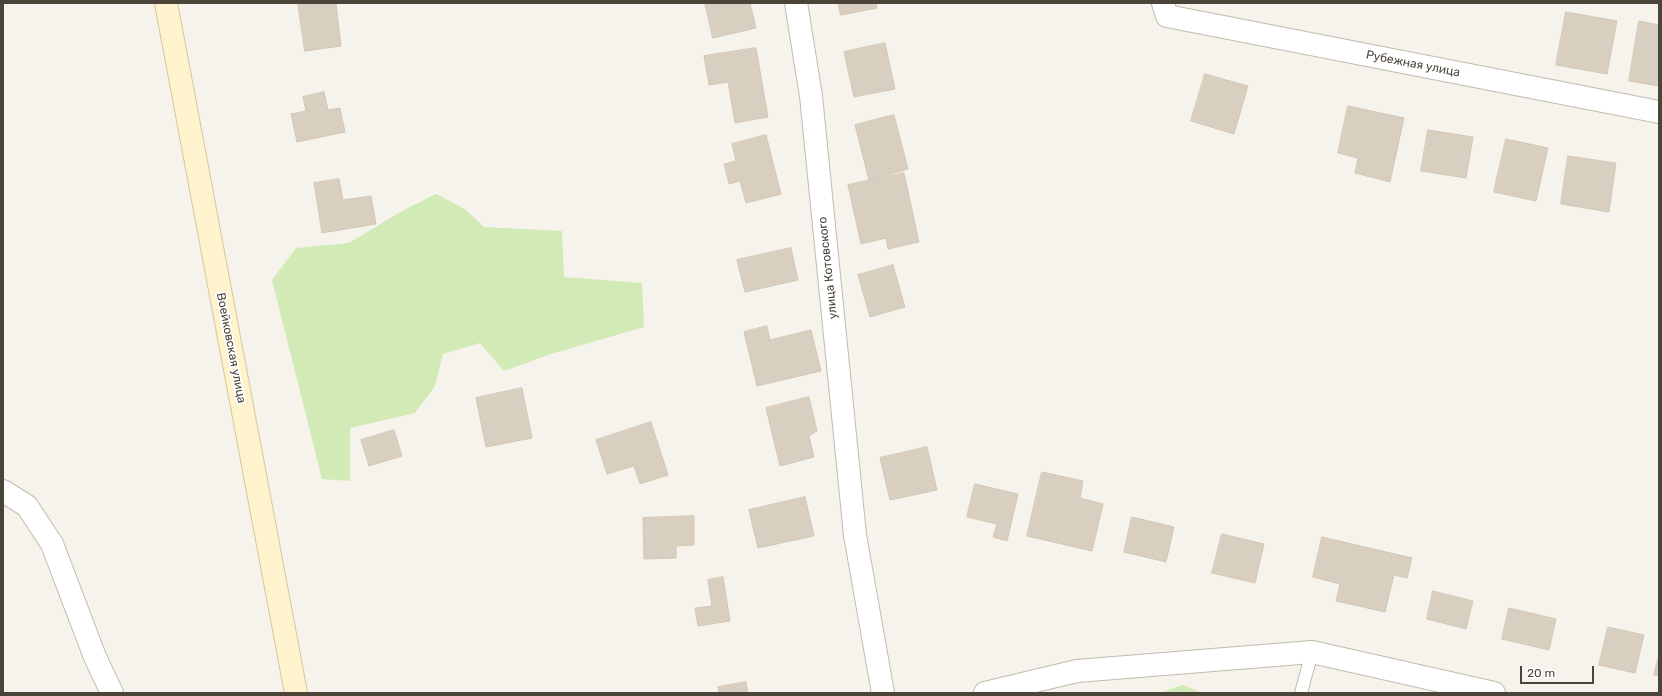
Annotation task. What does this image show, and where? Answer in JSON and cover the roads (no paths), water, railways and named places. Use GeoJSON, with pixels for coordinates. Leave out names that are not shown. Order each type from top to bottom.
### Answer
{"type":"FeatureCollection","features":[{"type":"Feature","properties":{"kind":"main road","name":"Воейковская улица"},"geometry":{"type":"LineString","coordinates":[[166,3],[296,693]]}},
{"type":"Feature","properties":{"kind":"street","name":"улица Котовского"},"geometry":{"type":"LineString","coordinates":[[796,3],[811,96],[855,535],[883,693]]}},
{"type":"Feature","properties":{"kind":"street","name":"Рубежная улица"},"geometry":{"type":"LineString","coordinates":[[1165,10],[1659,112]]}},
{"type":"Feature","properties":{"kind":"street"},"geometry":{"type":"LineString","coordinates":[[3,491],[27,506],[52,544],[95,657],[112,693]]}},
{"type":"Feature","properties":{"kind":"street"},"geometry":{"type":"LineString","coordinates":[[985,693],[1077,671],[1312,652],[1494,693]]}},
{"type":"Feature","properties":{"kind":"lane"},"geometry":{"type":"LineString","coordinates":[[1301,693],[1312,652]]}}]}
